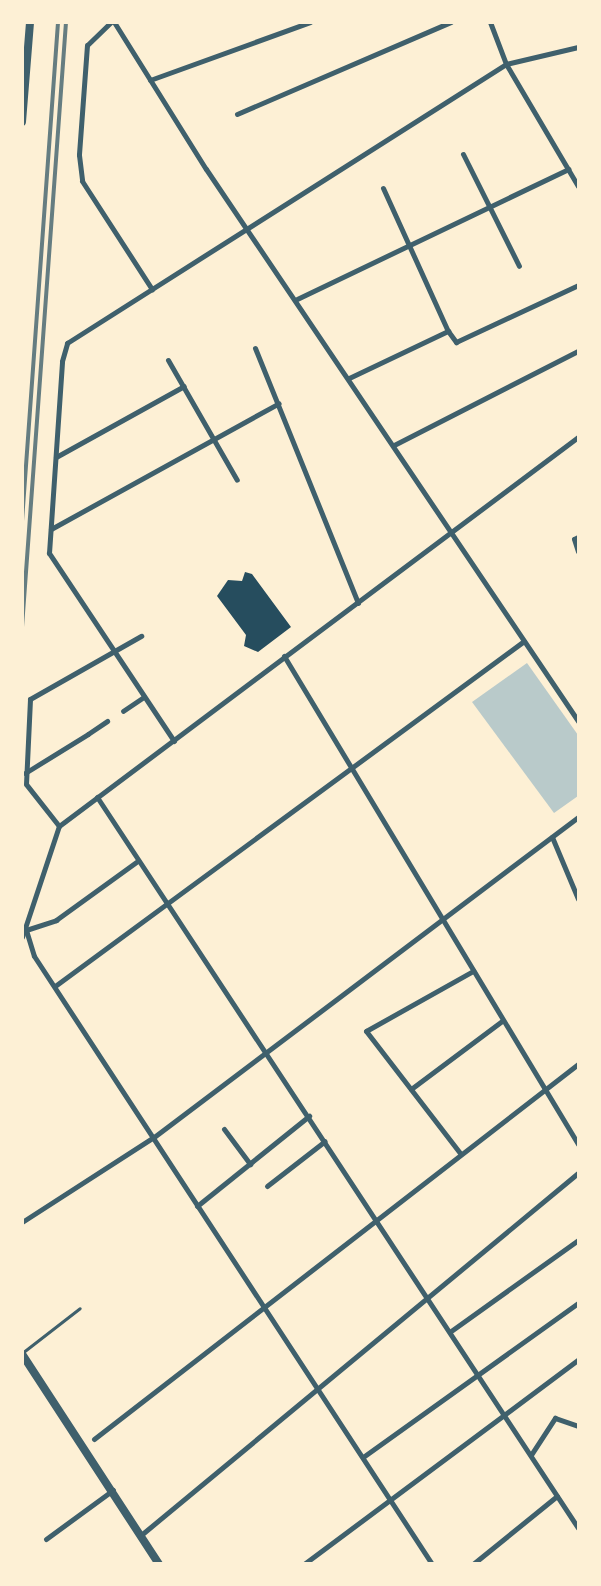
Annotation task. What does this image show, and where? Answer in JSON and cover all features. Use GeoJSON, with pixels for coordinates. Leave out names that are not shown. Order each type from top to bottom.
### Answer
{"type":"FeatureCollection","features":[{"type":"Feature","properties":{"kind":"street"},"geometry":{"type":"LineString","coordinates":[[22,122],[30,22]]}},
{"type":"Feature","properties":{"kind":"street"},"geometry":{"type":"LineString","coordinates":[[152,289],[82,181],[79,155],[87,45],[113,22],[249,230],[578,721]]}},
{"type":"Feature","properties":{"kind":"street"},"geometry":{"type":"LineString","coordinates":[[150,80],[310,22]]}},
{"type":"Feature","properties":{"kind":"street"},"geometry":{"type":"LineString","coordinates":[[237,114],[451,22]]}},
{"type":"Feature","properties":{"kind":"street"},"geometry":{"type":"LineString","coordinates":[[490,22],[506,64],[578,186]]}},
{"type":"Feature","properties":{"kind":"street"},"geometry":{"type":"LineString","coordinates":[[174,741],[112,651],[49,553],[67,343],[249,230],[506,64],[578,47]]}},
{"type":"Feature","properties":{"kind":"street"},"geometry":{"type":"LineString","coordinates":[[464,154],[519,266]]}},
{"type":"Feature","properties":{"kind":"street"},"geometry":{"type":"LineString","coordinates":[[297,299],[568,169]]}},
{"type":"Feature","properties":{"kind":"street"},"geometry":{"type":"LineString","coordinates":[[382,188],[448,331],[456,342],[578,285]]}},
{"type":"Feature","properties":{"kind":"street"},"geometry":{"type":"LineString","coordinates":[[349,378],[448,331]]}},
{"type":"Feature","properties":{"kind":"street"},"geometry":{"type":"LineString","coordinates":[[256,348],[358,603]]}},
{"type":"Feature","properties":{"kind":"street"},"geometry":{"type":"LineString","coordinates":[[394,445],[578,351]]}},
{"type":"Feature","properties":{"kind":"street"},"geometry":{"type":"LineString","coordinates":[[168,360],[237,480]]}},
{"type":"Feature","properties":{"kind":"street"},"geometry":{"type":"LineString","coordinates":[[56,456],[184,386]]}},
{"type":"Feature","properties":{"kind":"street"},"geometry":{"type":"LineString","coordinates":[[51,529],[279,403]]}},
{"type":"Feature","properties":{"kind":"street"},"geometry":{"type":"LineString","coordinates":[[22,937],[26,930],[59,826],[174,741],[284,656],[453,534],[578,437]]}},
{"type":"Feature","properties":{"kind":"street"},"geometry":{"type":"LineString","coordinates":[[576,538],[578,551]]}},
{"type":"Feature","properties":{"kind":"street"},"geometry":{"type":"LineString","coordinates":[[59,826],[26,784],[25,773],[30,698],[141,636]]}},
{"type":"Feature","properties":{"kind":"street"},"geometry":{"type":"LineString","coordinates":[[55,986],[524,642]]}},
{"type":"Feature","properties":{"kind":"street"},"geometry":{"type":"LineString","coordinates":[[284,656],[443,918],[502,1021],[578,1144]]}},
{"type":"Feature","properties":{"kind":"street"},"geometry":{"type":"LineString","coordinates":[[123,711],[144,697]]}},
{"type":"Feature","properties":{"kind":"street"},"geometry":{"type":"LineString","coordinates":[[25,773],[107,721]]}},
{"type":"Feature","properties":{"kind":"street"},"geometry":{"type":"LineString","coordinates":[[97,797],[164,905],[264,1053],[310,1116],[374,1219],[479,1372],[578,1528]]}},
{"type":"Feature","properties":{"kind":"street"},"geometry":{"type":"LineString","coordinates":[[22,1222],[154,1137],[578,817]]}},
{"type":"Feature","properties":{"kind":"street"},"geometry":{"type":"LineString","coordinates":[[552,837],[576,884],[578,899]]}},
{"type":"Feature","properties":{"kind":"street"},"geometry":{"type":"LineString","coordinates":[[26,930],[56,920],[136,862]]}},
{"type":"Feature","properties":{"kind":"street"},"geometry":{"type":"LineString","coordinates":[[26,930],[34,956],[154,1137],[261,1309],[316,1386],[432,1564]]}},
{"type":"Feature","properties":{"kind":"street"},"geometry":{"type":"LineString","coordinates":[[460,1153],[366,1031],[473,971]]}},
{"type":"Feature","properties":{"kind":"street"},"geometry":{"type":"LineString","coordinates":[[411,1089],[502,1021]]}},
{"type":"Feature","properties":{"kind":"street"},"geometry":{"type":"LineString","coordinates":[[94,1439],[374,1219],[578,1064]]}},
{"type":"Feature","properties":{"kind":"street"},"geometry":{"type":"LineString","coordinates":[[197,1206],[310,1116]]}},
{"type":"Feature","properties":{"kind":"street"},"geometry":{"type":"LineString","coordinates":[[224,1128],[250,1164]]}},
{"type":"Feature","properties":{"kind":"street"},"geometry":{"type":"LineString","coordinates":[[267,1186],[325,1141]]}},
{"type":"Feature","properties":{"kind":"street"},"geometry":{"type":"LineString","coordinates":[[141,1535],[316,1386],[578,1173]]}},
{"type":"Feature","properties":{"kind":"street"},"geometry":{"type":"LineString","coordinates":[[451,1331],[578,1240]]}},
{"type":"Feature","properties":{"kind":"street"},"geometry":{"type":"LineString","coordinates":[[363,1457],[479,1372],[578,1303]]}},
{"type":"Feature","properties":{"kind":"street"},"geometry":{"type":"LineString","coordinates":[[22,1353],[114,1490],[159,1564]]}},
{"type":"Feature","properties":{"kind":"street"},"geometry":{"type":"LineString","coordinates":[[304,1564],[390,1498],[578,1360]]}},
{"type":"Feature","properties":{"kind":"street"},"geometry":{"type":"LineString","coordinates":[[531,1455],[555,1418],[578,1426]]}},
{"type":"Feature","properties":{"kind":"street"},"geometry":{"type":"LineString","coordinates":[[46,1538],[114,1490]]}},
{"type":"Feature","properties":{"kind":"street"},"geometry":{"type":"LineString","coordinates":[[473,1564],[557,1496]]}},
{"type":"Feature","properties":{"kind":"lane"},"geometry":{"type":"LineString","coordinates":[[22,1353],[80,1308]]}},
{"type":"Feature","properties":{"kind":"shaded area"},"geometry":{"type":"Polygon","coordinates":[[[527,663],[578,735],[578,796],[554,813],[472,702],[527,663]]]}},
{"type":"Feature","properties":{"kind":"building"},"geometry":{"type":"Polygon","coordinates":[[[245,572],[252,574],[291,627],[258,652],[244,646],[246,635],[217,596],[228,580],[242,581],[245,572]]]}},
{"type":"Feature","properties":{"kind":"railway"},"geometry":{"type":"LineString","coordinates":[[22,521],[58,22]]}},
{"type":"Feature","properties":{"kind":"railway"},"geometry":{"type":"LineString","coordinates":[[22,627],[66,22]]}}]}
